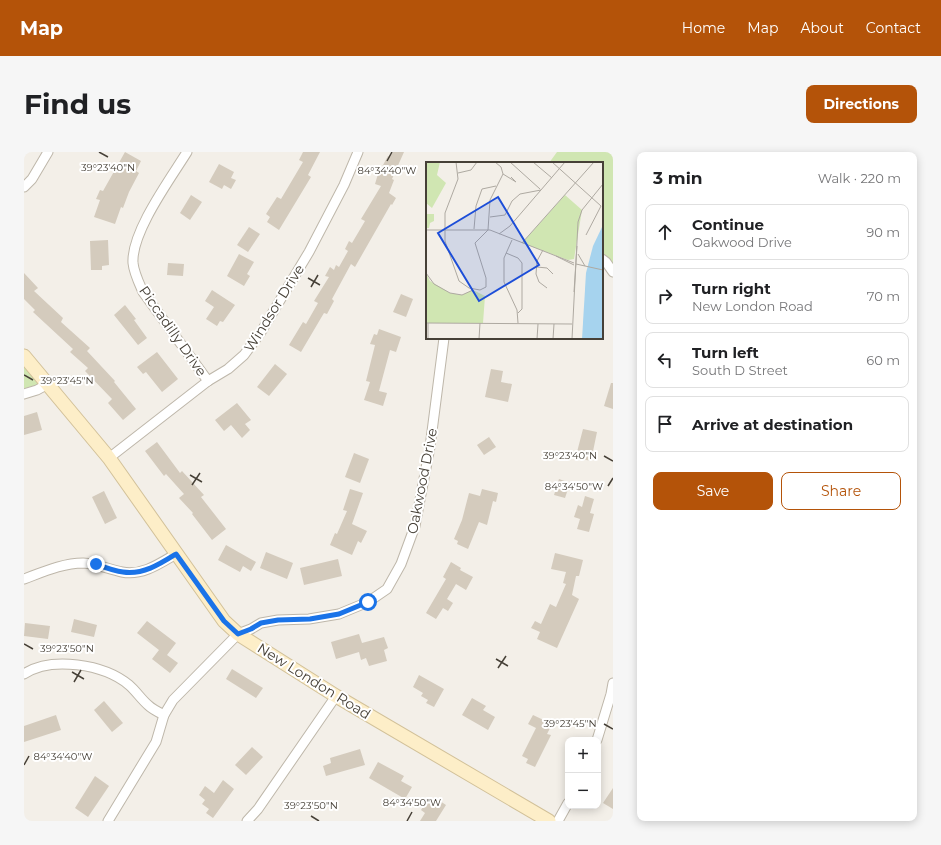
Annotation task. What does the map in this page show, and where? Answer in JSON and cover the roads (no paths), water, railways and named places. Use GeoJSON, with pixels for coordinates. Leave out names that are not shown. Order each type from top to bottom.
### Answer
{"type":"FeatureCollection","features":[{"type":"Feature","properties":{"kind":"street"},"geometry":{"type":"LineString","coordinates":[[24,187],[32,179],[48,152]]}},
{"type":"Feature","properties":{"kind":"street","name":"Piccadilly Drive"},"geometry":{"type":"LineString","coordinates":[[187,152],[147,216],[137,240],[133,262],[137,279],[143,292],[208,381]]}},
{"type":"Feature","properties":{"kind":"street","name":"Windsor Drive"},"geometry":{"type":"LineString","coordinates":[[109,458],[208,381],[228,369],[244,356],[261,332],[308,252],[344,185],[358,152]]}},
{"type":"Feature","properties":{"kind":"street"},"geometry":{"type":"LineString","coordinates":[[607,262],[613,272]]}},
{"type":"Feature","properties":{"kind":"street","name":"Oakwood Drive"},"geometry":{"type":"LineString","coordinates":[[108,821],[156,742],[164,715],[174,700],[238,634],[261,623],[278,620],[310,619],[339,614],[368,602],[387,589],[401,564],[415,526],[430,447],[444,339]]}},
{"type":"Feature","properties":{"kind":"street","name":"New London Road"},"geometry":{"type":"LineString","coordinates":[[24,356],[109,458],[224,621],[238,634],[336,696],[549,821]]}},
{"type":"Feature","properties":{"kind":"street"},"geometry":{"type":"LineString","coordinates":[[24,394],[37,390],[48,384]]}},
{"type":"Feature","properties":{"kind":"street"},"geometry":{"type":"LineString","coordinates":[[24,579],[63,566],[81,563],[96,564],[123,572],[138,572],[155,567],[176,554]]}},
{"type":"Feature","properties":{"kind":"street"},"geometry":{"type":"LineString","coordinates":[[24,674],[33,668],[50,664],[82,664],[114,676],[128,684],[148,705],[164,715]]}},
{"type":"Feature","properties":{"kind":"street"},"geometry":{"type":"LineString","coordinates":[[598,737],[611,694],[613,682]]}},
{"type":"Feature","properties":{"kind":"street"},"geometry":{"type":"LineString","coordinates":[[247,821],[258,809],[336,696]]}},
{"type":"Feature","properties":{"kind":"street"},"geometry":{"type":"LineString","coordinates":[[558,821],[565,808]]}}]}
